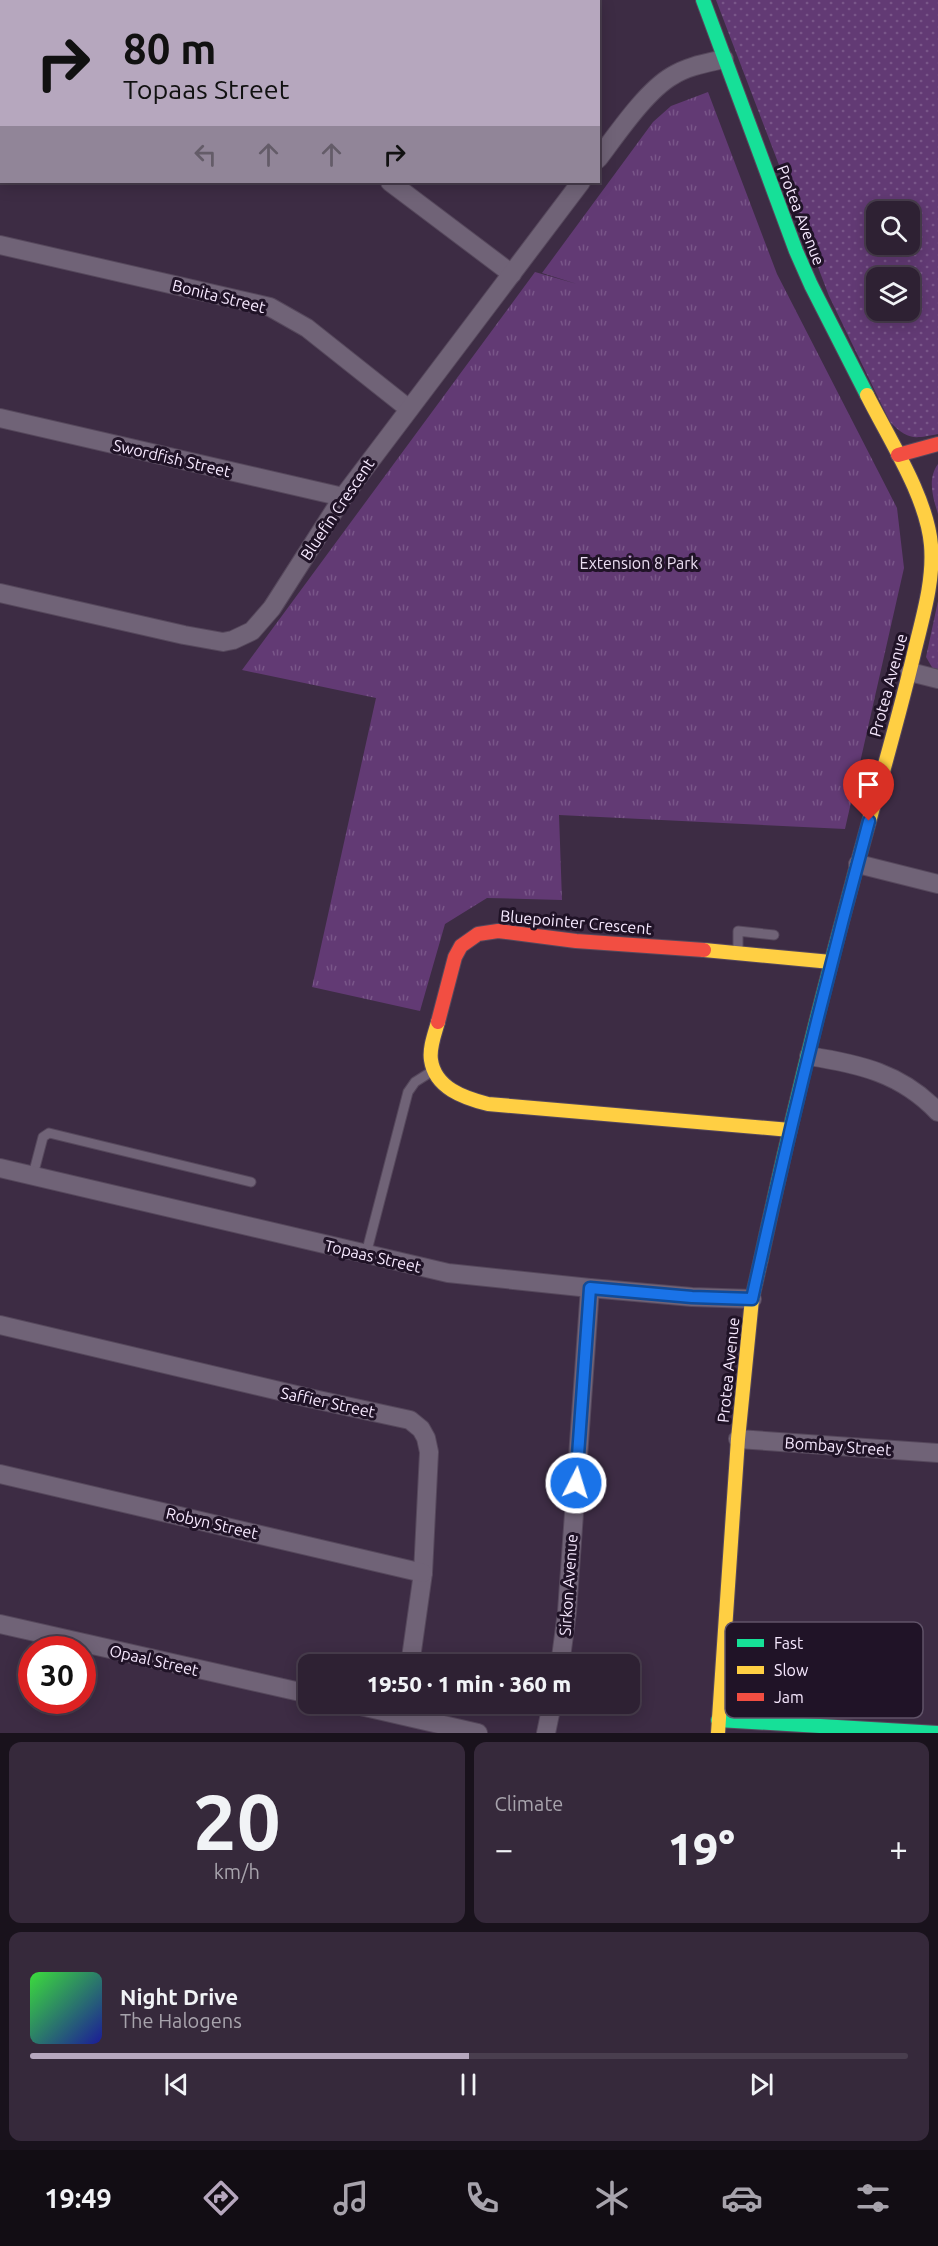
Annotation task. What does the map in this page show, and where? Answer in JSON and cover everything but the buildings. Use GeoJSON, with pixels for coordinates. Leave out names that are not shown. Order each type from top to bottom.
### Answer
{"type":"FeatureCollection","features":[{"type":"Feature","properties":{"kind":"street","name":"Protea Avenue"},"geometry":{"type":"LineString","coordinates":[[703,0],[800,259],[919,497],[931,544],[926,604],[910,672],[831,962],[777,1183],[752,1299],[738,1439],[725,1622]]}},
{"type":"Feature","properties":{"kind":"street"},"geometry":{"type":"LineString","coordinates":[[600,152],[605,135],[671,76],[724,58]]}},
{"type":"Feature","properties":{"kind":"street"},"geometry":{"type":"LineString","coordinates":[[391,183],[512,274]]}},
{"type":"Feature","properties":{"kind":"street","name":"Bluefin Crescent"},"geometry":{"type":"LineString","coordinates":[[0,593],[223,642],[234,640],[252,631],[261,623],[343,497],[581,183]]}},
{"type":"Feature","properties":{"kind":"street","name":"Bonita Street"},"geometry":{"type":"LineString","coordinates":[[0,245],[270,307],[307,328],[409,409]]}},
{"type":"Feature","properties":{"kind":"street","name":"Swordfish Street"},"geometry":{"type":"LineString","coordinates":[[0,418],[343,497]]}},
{"type":"Feature","properties":{"kind":"street"},"geometry":{"type":"LineString","coordinates":[[898,455],[938,444]]}},
{"type":"Feature","properties":{"kind":"street"},"geometry":{"type":"LineString","coordinates":[[910,672],[938,679]]}},
{"type":"Feature","properties":{"kind":"street"},"geometry":{"type":"LineString","coordinates":[[858,864],[938,884]]}},
{"type":"Feature","properties":{"kind":"street","name":"Bluepointer Crescent"},"geometry":{"type":"LineString","coordinates":[[434,1070],[431,1060],[432,1047],[455,957],[462,946],[478,934],[498,931],[576,941],[831,962]]}},
{"type":"Feature","properties":{"kind":"street"},"geometry":{"type":"LineString","coordinates":[[809,1056],[893,1077],[916,1092],[938,1112]]}},
{"type":"Feature","properties":{"kind":"street"},"geometry":{"type":"LineString","coordinates":[[434,1070],[438,1080],[455,1093],[488,1104],[790,1130]]}},
{"type":"Feature","properties":{"kind":"street","name":"Topaas Street"},"geometry":{"type":"LineString","coordinates":[[0,1167],[465,1276],[692,1297],[752,1299]]}},
{"type":"Feature","properties":{"kind":"street","name":"Sirkon Avenue"},"geometry":{"type":"LineString","coordinates":[[561,1654],[567,1612],[590,1288]]}},
{"type":"Feature","properties":{"kind":"street","name":"Saffier Street"},"geometry":{"type":"LineString","coordinates":[[0,1325],[410,1420],[422,1429],[429,1452],[423,1573],[412,1654]]}},
{"type":"Feature","properties":{"kind":"street","name":"Bombay Street"},"geometry":{"type":"LineString","coordinates":[[738,1439],[938,1453]]}},
{"type":"Feature","properties":{"kind":"street","name":"Robyn Street"},"geometry":{"type":"LineString","coordinates":[[0,1474],[423,1573]]}},
{"type":"Feature","properties":{"kind":"street","name":"Opaal Street"},"geometry":{"type":"LineString","coordinates":[[0,1624],[298,1692]]}},
{"type":"Feature","properties":{"kind":"street","name":"Protea Avenue"},"geometry":{"type":"LineString","coordinates":[[718,1726],[725,1626]]}},
{"type":"Feature","properties":{"kind":"street"},"geometry":{"type":"LineString","coordinates":[[417,1714],[478,1733]]}},
{"type":"Feature","properties":{"kind":"street"},"geometry":{"type":"LineString","coordinates":[[546,1733],[550,1714]]}},
{"type":"Feature","properties":{"kind":"street"},"geometry":{"type":"LineString","coordinates":[[718,1726],[938,1733]]}},
{"type":"Feature","properties":{"kind":"lane"},"geometry":{"type":"LineString","coordinates":[[738,953],[738,931],[774,935]]}},
{"type":"Feature","properties":{"kind":"lane"},"geometry":{"type":"LineString","coordinates":[[366,1254],[408,1092],[415,1082],[434,1070]]}},
{"type":"Feature","properties":{"kind":"lane"},"geometry":{"type":"LineString","coordinates":[[33,1175],[43,1137],[49,1133],[251,1182]]}},
{"type":"Feature","properties":{"kind":"green space"},"geometry":{"type":"Polygon","coordinates":[[[716,0],[938,0],[938,434],[911,437],[890,422],[829,296],[716,0]]]}},
{"type":"Feature","properties":{"kind":"green space","name":"Extension 8 Park"},"geometry":{"type":"Polygon","coordinates":[[[708,92],[777,274],[897,508],[904,568],[845,829],[559,815],[562,900],[487,898],[445,924],[420,1011],[312,987],[376,698],[242,670],[535,272],[577,284],[542,273],[653,122],[671,106],[708,92]]]}},
{"type":"Feature","properties":{"kind":"green space"},"geometry":{"type":"Polygon","coordinates":[[[938,464],[938,514],[932,482],[938,464]]]}},
{"type":"Feature","properties":{"kind":"green space"},"geometry":{"type":"Polygon","coordinates":[[[938,601],[938,670],[933,669],[926,657],[938,601]]]}},
{"type":"Feature","properties":{"kind":"traffic: fast"},"geometry":{"type":"LineString","coordinates":[[703,0],[796,251],[867,395]]}},
{"type":"Feature","properties":{"kind":"traffic: fast"},"geometry":{"type":"LineString","coordinates":[[761,1259],[806,1063],[856,869]]}},
{"type":"Feature","properties":{"kind":"traffic: fast"},"geometry":{"type":"LineString","coordinates":[[718,1720],[938,1733]]}},
{"type":"Feature","properties":{"kind":"traffic: slow"},"geometry":{"type":"LineString","coordinates":[[856,869],[921,624],[932,558],[928,527],[915,488],[867,395]]}},
{"type":"Feature","properties":{"kind":"traffic: slow"},"geometry":{"type":"LineString","coordinates":[[704,950],[831,962]]}},
{"type":"Feature","properties":{"kind":"traffic: slow"},"geometry":{"type":"LineString","coordinates":[[438,1022],[431,1051],[431,1060],[438,1078],[444,1085],[460,1095],[479,1102],[790,1130]]}},
{"type":"Feature","properties":{"kind":"traffic: slow"},"geometry":{"type":"LineString","coordinates":[[726,1622],[738,1439],[752,1299],[761,1259]]}},
{"type":"Feature","properties":{"kind":"traffic: slow"},"geometry":{"type":"LineString","coordinates":[[718,1733],[725,1630]]}},
{"type":"Feature","properties":{"kind":"traffic: jam"},"geometry":{"type":"LineString","coordinates":[[898,455],[938,444]]}},
{"type":"Feature","properties":{"kind":"traffic: jam"},"geometry":{"type":"LineString","coordinates":[[438,1022],[455,957],[461,946],[478,934],[498,931],[576,941],[704,950]]}},
{"type":"Feature","properties":{"kind":"route"},"geometry":{"type":"LineString","coordinates":[[576,1483],[590,1288],[692,1297],[752,1299],[777,1183],[831,962],[869,821]]}}]}
